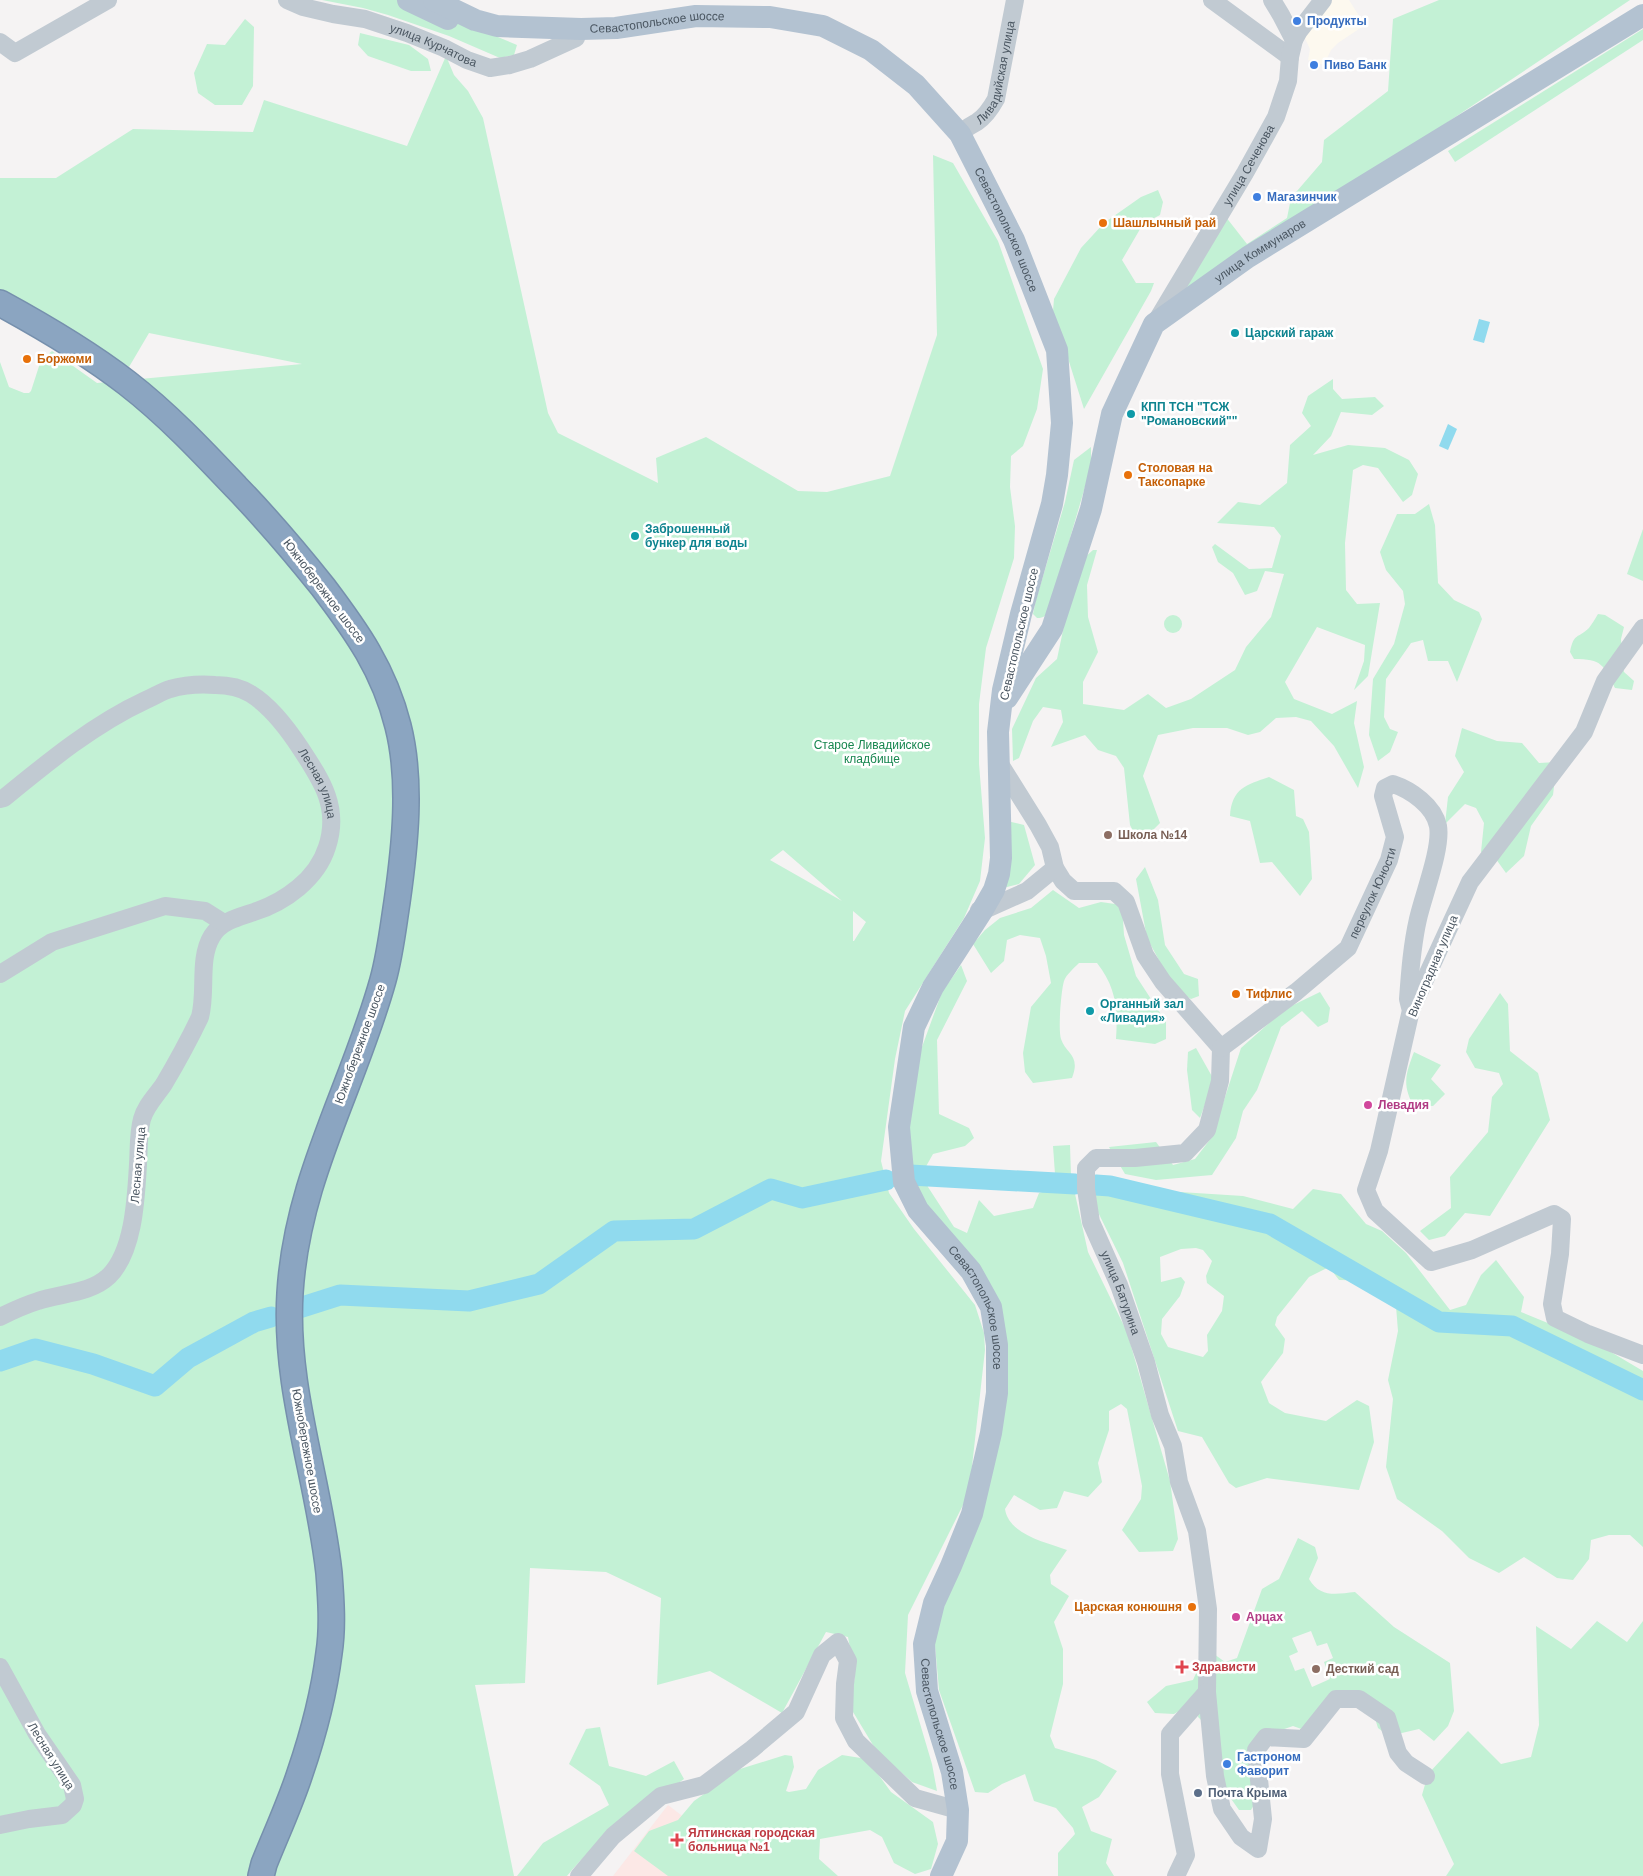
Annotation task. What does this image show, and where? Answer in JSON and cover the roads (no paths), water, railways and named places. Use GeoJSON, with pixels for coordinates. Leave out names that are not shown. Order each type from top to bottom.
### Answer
{"type":"FeatureCollection","features":[{"type":"Feature","properties":{"kind":"highway","name":"Южнобережное шоссе"},"geometry":{"type":"LineString","coordinates":[[0,302],[50,336],[120,389],[160,424],[262,530],[338,621],[370,677],[385,712],[391,750],[392,819],[390,861],[376,950],[364,997],[345,1054],[316,1128],[294,1196],[284,1239],[279,1282],[280,1347],[285,1385],[310,1508],[319,1565],[321,1608],[314,1683],[251,1876]]}},
{"type":"Feature","properties":{"kind":"highway","name":"Южнобережное шоссе"},"geometry":{"type":"LineString","coordinates":[[0,315],[50,336],[125,381],[166,415],[289,544],[353,626],[371,654],[391,701],[402,744],[405,829],[403,865],[390,954],[364,1037],[327,1132],[304,1202],[295,1245],[288,1319],[291,1354],[296,1393],[328,1571],[331,1613],[330,1650],[321,1698],[299,1776],[270,1848],[261,1876]]}},
{"type":"Feature","properties":{"kind":"main road","name":"Севастопольское шоссе"},"geometry":{"type":"LineString","coordinates":[[408,0],[450,20],[497,36],[616,28],[696,16],[770,17],[823,26],[871,50],[916,85],[956,137],[1014,240],[1057,350],[1062,422],[1057,475],[1052,504],[1018,618],[998,701],[1001,858],[999,874],[994,890],[979,910],[933,987],[914,1027],[899,1127],[904,1182],[918,1210],[970,1272],[991,1307],[997,1345],[997,1393],[992,1425],[972,1514],[934,1603],[924,1644],[927,1691],[952,1772],[957,1841],[941,1876]]}},
{"type":"Feature","properties":{"kind":"main road"},"geometry":{"type":"LineString","coordinates":[[434,0],[475,20],[497,26],[572,32]]}},
{"type":"Feature","properties":{"kind":"main road","name":"улица Коммунаров"},"geometry":{"type":"LineString","coordinates":[[998,701],[1055,621],[1091,509],[1112,414],[1154,324],[1248,257],[1643,15]]}},
{"type":"Feature","properties":{"kind":"main road"},"geometry":{"type":"LineString","coordinates":[[1018,618],[1030,627],[1041,628],[1055,621]]}},
{"type":"Feature","properties":{"kind":"main road"},"geometry":{"type":"LineString","coordinates":[[979,910],[988,872],[990,845],[990,739],[998,701]]}},
{"type":"Feature","properties":{"kind":"main road","name":"Севастопольское шоссе"},"geometry":{"type":"LineString","coordinates":[[990,739],[998,761]]}},
{"type":"Feature","properties":{"kind":"street"},"geometry":{"type":"LineString","coordinates":[[0,42],[15,53],[108,0]]}},
{"type":"Feature","properties":{"kind":"street","name":"улица Курчатова"},"geometry":{"type":"LineString","coordinates":[[287,0],[303,7],[365,19],[406,33],[490,68],[530,59],[572,32]]}},
{"type":"Feature","properties":{"kind":"street","name":"Ливадийская улица"},"geometry":{"type":"LineString","coordinates":[[956,137],[964,128],[978,121],[996,99],[1015,0]]}},
{"type":"Feature","properties":{"kind":"street"},"geometry":{"type":"LineString","coordinates":[[1212,0],[1292,48]]}},
{"type":"Feature","properties":{"kind":"street"},"geometry":{"type":"LineString","coordinates":[[1272,0],[1282,15],[1292,48]]}},
{"type":"Feature","properties":{"kind":"street","name":"улица Сеченова"},"geometry":{"type":"LineString","coordinates":[[1154,324],[1236,189],[1276,117],[1288,81],[1292,48],[1299,31],[1322,0]]}},
{"type":"Feature","properties":{"kind":"street","name":"Виноградная улица"},"geometry":{"type":"LineString","coordinates":[[1643,628],[1605,681],[1584,732],[1470,882],[1411,1010],[1379,1151],[1366,1190],[1374,1211],[1431,1262],[1472,1250],[1554,1214],[1562,1219],[1560,1254],[1552,1304],[1555,1318],[1643,1355]]}},
{"type":"Feature","properties":{"kind":"street","name":"Лесная улица"},"geometry":{"type":"LineString","coordinates":[[0,799],[4,798],[30,775],[110,718],[170,689],[203,684],[230,686],[250,693],[269,709],[290,732],[321,779],[332,812],[327,848],[319,864],[304,883],[277,903],[224,923],[213,934],[208,944],[205,962],[203,1005],[200,1017],[163,1085],[148,1104],[142,1120],[132,1227],[118,1265],[108,1277],[93,1286],[74,1293],[39,1300],[0,1318]]}},
{"type":"Feature","properties":{"kind":"street"},"geometry":{"type":"LineString","coordinates":[[998,761],[1042,832],[1050,847],[1055,868],[1063,882],[1074,891],[1114,891],[1126,902],[1145,955],[1163,982],[1220,1048]]}},
{"type":"Feature","properties":{"kind":"street","name":"переулок Юности"},"geometry":{"type":"LineString","coordinates":[[1220,1048],[1296,992],[1348,948],[1389,860],[1395,837],[1383,796],[1385,788],[1393,784],[1403,788],[1431,809],[1438,827],[1437,842],[1418,919],[1408,999],[1411,1010]]}},
{"type":"Feature","properties":{"kind":"street"},"geometry":{"type":"LineString","coordinates":[[979,910],[1027,891],[1055,868]]}},
{"type":"Feature","properties":{"kind":"street"},"geometry":{"type":"LineString","coordinates":[[0,974],[52,942],[165,906],[206,911],[224,923]]}},
{"type":"Feature","properties":{"kind":"street","name":"улица Батурина"},"geometry":{"type":"LineString","coordinates":[[1206,1692],[1208,1609],[1197,1531],[1179,1482],[1174,1446],[1160,1415],[1146,1362],[1118,1285],[1091,1222],[1086,1188],[1086,1168],[1096,1158],[1136,1158],[1186,1154],[1207,1130],[1220,1081],[1220,1048]]}},
{"type":"Feature","properties":{"kind":"street"},"geometry":{"type":"LineString","coordinates":[[580,1876],[613,1836],[661,1796],[704,1785],[752,1749],[796,1712],[822,1656],[838,1642],[848,1661],[844,1718],[856,1741],[915,1798],[954,1810]]}},
{"type":"Feature","properties":{"kind":"street","name":"Лесная улица"},"geometry":{"type":"LineString","coordinates":[[0,1667],[37,1734],[72,1785],[75,1798],[73,1805],[62,1815],[0,1825]]}},
{"type":"Feature","properties":{"kind":"street"},"geometry":{"type":"LineString","coordinates":[[1206,1692],[1215,1776],[1222,1809],[1241,1837],[1258,1849],[1263,1819],[1256,1750],[1266,1738],[1304,1739],[1336,1699],[1359,1699],[1387,1718],[1398,1753],[1406,1763],[1426,1776]]}},
{"type":"Feature","properties":{"kind":"street"},"geometry":{"type":"LineString","coordinates":[[1176,1876],[1186,1855],[1170,1774],[1170,1734],[1206,1692]]}},
{"type":"Feature","properties":{"kind":"water"},"geometry":{"type":"Polygon","coordinates":[[[1479,319],[1490,322],[1484,343],[1473,340],[1479,319]]]}},
{"type":"Feature","properties":{"kind":"water"},"geometry":{"type":"Polygon","coordinates":[[[1448,424],[1457,429],[1448,450],[1439,446],[1448,424]]]}},
{"type":"Feature","properties":{"kind":"waterway"},"geometry":{"type":"LineString","coordinates":[[910,1175],[1075,1184]]}},
{"type":"Feature","properties":{"kind":"waterway"},"geometry":{"type":"LineString","coordinates":[[296,1309],[340,1295],[469,1301],[539,1284],[614,1231],[694,1229],[771,1189],[802,1198],[886,1180]]}},
{"type":"Feature","properties":{"kind":"waterway"},"geometry":{"type":"LineString","coordinates":[[1096,1185],[1110,1186],[1270,1224],[1439,1322],[1512,1326],[1643,1390]]}},
{"type":"Feature","properties":{"kind":"waterway"},"geometry":{"type":"LineString","coordinates":[[0,1361],[35,1349],[93,1364],[155,1386],[188,1358],[254,1322],[271,1317]]}},
{"type":"Feature","properties":{"kind":"place","name":"Продукты"},"geometry":{"type":"Point","coordinates":[1297,21]}},
{"type":"Feature","properties":{"kind":"place","name":"Пиво Банк"},"geometry":{"type":"Point","coordinates":[1314,65]}},
{"type":"Feature","properties":{"kind":"place","name":"Магазинчик"},"geometry":{"type":"Point","coordinates":[1257,197]}},
{"type":"Feature","properties":{"kind":"place","name":"Шашлычный рай"},"geometry":{"type":"Point","coordinates":[1103,223]}},
{"type":"Feature","properties":{"kind":"place","name":"Царский гараж"},"geometry":{"type":"Point","coordinates":[1235,333]}},
{"type":"Feature","properties":{"kind":"place","name":"Боржоми"},"geometry":{"type":"Point","coordinates":[27,359]}},
{"type":"Feature","properties":{"kind":"place","name":"КПП ТСН \"ТСЖ \"Романовский\"\""},"geometry":{"type":"Point","coordinates":[1131,414]}},
{"type":"Feature","properties":{"kind":"place","name":"Столовая на Таксопарке"},"geometry":{"type":"Point","coordinates":[1128,475]}},
{"type":"Feature","properties":{"kind":"place","name":"Заброшенный бункер для воды"},"geometry":{"type":"Point","coordinates":[635,536]}},
{"type":"Feature","properties":{"kind":"place","name":"Школа №14"},"geometry":{"type":"Point","coordinates":[1108,835]}},
{"type":"Feature","properties":{"kind":"place","name":"Тифлис"},"geometry":{"type":"Point","coordinates":[1236,994]}},
{"type":"Feature","properties":{"kind":"place","name":"Органный зал «Ливадия»"},"geometry":{"type":"Point","coordinates":[1090,1011]}},
{"type":"Feature","properties":{"kind":"place","name":"Левадия"},"geometry":{"type":"Point","coordinates":[1368,1105]}},
{"type":"Feature","properties":{"kind":"place","name":"Царская конюшня"},"geometry":{"type":"Point","coordinates":[1192,1607]}},
{"type":"Feature","properties":{"kind":"place","name":"Арцах"},"geometry":{"type":"Point","coordinates":[1236,1617]}},
{"type":"Feature","properties":{"kind":"place","name":"Здрависти"},"geometry":{"type":"Point","coordinates":[1182,1667]}},
{"type":"Feature","properties":{"kind":"place","name":"Десткий сад"},"geometry":{"type":"Point","coordinates":[1316,1669]}},
{"type":"Feature","properties":{"kind":"place","name":"Гастроном Фаворит"},"geometry":{"type":"Point","coordinates":[1227,1764]}},
{"type":"Feature","properties":{"kind":"place","name":"Почта Крыма"},"geometry":{"type":"Point","coordinates":[1198,1793]}},
{"type":"Feature","properties":{"kind":"place","name":"Ялтинская городская больница №1"},"geometry":{"type":"Point","coordinates":[677,1840]}},
{"type":"Feature","properties":{"kind":"park label","name":"Старое Ливадийское кладбище"},"geometry":{"type":"Point","coordinates":[872,752]}}]}
